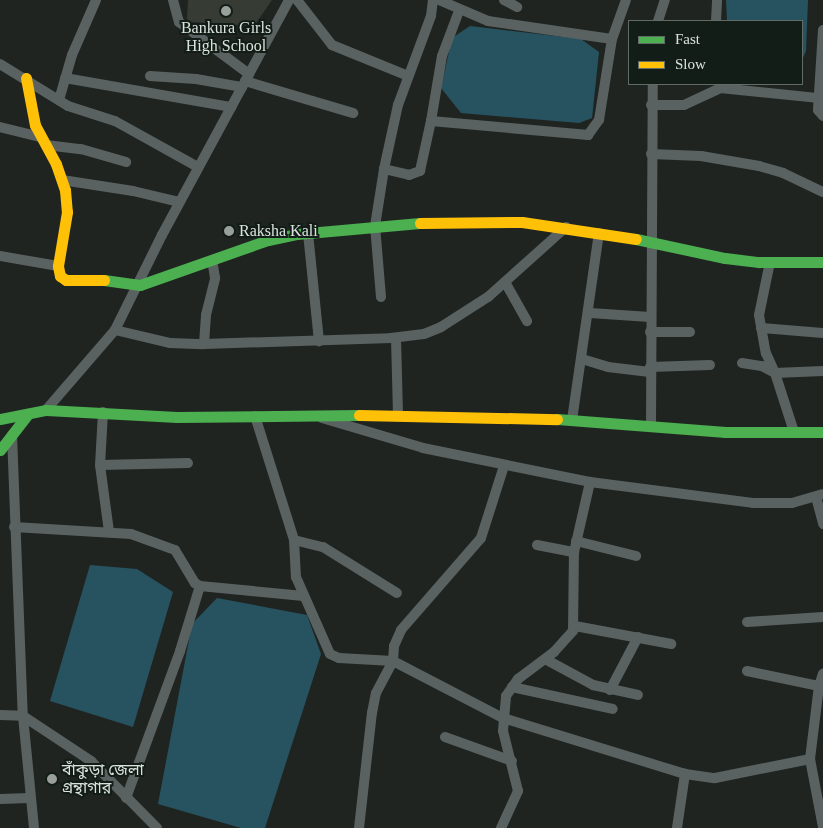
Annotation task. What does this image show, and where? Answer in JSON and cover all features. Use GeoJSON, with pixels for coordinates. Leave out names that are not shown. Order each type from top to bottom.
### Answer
{"type":"FeatureCollection","features":[{"type":"Feature","properties":{"kind":"street"},"geometry":{"type":"LineString","coordinates":[[59,100],[65,78],[96,0]]}},
{"type":"Feature","properties":{"kind":"street"},"geometry":{"type":"LineString","coordinates":[[173,0],[178,22],[245,81]]}},
{"type":"Feature","properties":{"kind":"street"},"geometry":{"type":"LineString","coordinates":[[46,410],[115,330],[140,285],[179,202],[289,0]]}},
{"type":"Feature","properties":{"kind":"street"},"geometry":{"type":"LineString","coordinates":[[297,0],[321,33],[339,50],[408,76]]}},
{"type":"Feature","properties":{"kind":"street"},"geometry":{"type":"LineString","coordinates":[[381,297],[375,226],[384,169],[408,76],[431,16],[433,0]]}},
{"type":"Feature","properties":{"kind":"street"},"geometry":{"type":"LineString","coordinates":[[439,0],[459,11],[503,24],[560,29],[612,39]]}},
{"type":"Feature","properties":{"kind":"street"},"geometry":{"type":"LineString","coordinates":[[504,0],[517,7]]}},
{"type":"Feature","properties":{"kind":"street"},"geometry":{"type":"LineString","coordinates":[[431,122],[588,135],[599,120],[612,39],[626,0]]}},
{"type":"Feature","properties":{"kind":"street"},"geometry":{"type":"LineString","coordinates":[[658,20],[663,0]]}},
{"type":"Feature","properties":{"kind":"street"},"geometry":{"type":"LineString","coordinates":[[716,20],[717,0]]}},
{"type":"Feature","properties":{"kind":"street"},"geometry":{"type":"LineString","coordinates":[[384,169],[409,175],[420,171],[444,50],[459,11]]}},
{"type":"Feature","properties":{"kind":"street"},"geometry":{"type":"LineString","coordinates":[[823,30],[818,110],[823,116]]}},
{"type":"Feature","properties":{"kind":"street"},"geometry":{"type":"LineString","coordinates":[[0,64],[26,78],[59,100],[115,121],[198,166]]}},
{"type":"Feature","properties":{"kind":"street"},"geometry":{"type":"LineString","coordinates":[[150,76],[245,81],[353,113]]}},
{"type":"Feature","properties":{"kind":"street"},"geometry":{"type":"LineString","coordinates":[[26,78],[43,141],[62,180],[67,212],[58,266],[60,276],[66,280],[99,279],[140,285],[268,240],[308,232],[437,221],[522,222],[566,227],[650,241],[725,258],[770,262],[823,262]]}},
{"type":"Feature","properties":{"kind":"street"},"geometry":{"type":"LineString","coordinates":[[65,78],[231,107]]}},
{"type":"Feature","properties":{"kind":"street"},"geometry":{"type":"LineString","coordinates":[[651,425],[650,241],[653,85]]}},
{"type":"Feature","properties":{"kind":"street"},"geometry":{"type":"LineString","coordinates":[[652,105],[684,105],[712,87],[819,98]]}},
{"type":"Feature","properties":{"kind":"street"},"geometry":{"type":"LineString","coordinates":[[2,131],[81,149],[126,162]]}},
{"type":"Feature","properties":{"kind":"street"},"geometry":{"type":"LineString","coordinates":[[651,154],[701,156],[753,164],[783,173],[823,192]]}},
{"type":"Feature","properties":{"kind":"street"},"geometry":{"type":"LineString","coordinates":[[62,180],[132,191],[179,202]]}},
{"type":"Feature","properties":{"kind":"street"},"geometry":{"type":"LineString","coordinates":[[115,330],[170,343],[204,344],[396,338],[424,334],[441,327],[505,282],[566,227]]}},
{"type":"Feature","properties":{"kind":"street"},"geometry":{"type":"LineString","coordinates":[[308,232],[319,341]]}},
{"type":"Feature","properties":{"kind":"street"},"geometry":{"type":"LineString","coordinates":[[572,420],[590,313],[599,233]]}},
{"type":"Feature","properties":{"kind":"street"},"geometry":{"type":"LineString","coordinates":[[0,256],[58,266]]}},
{"type":"Feature","properties":{"kind":"street"},"geometry":{"type":"LineString","coordinates":[[204,344],[206,314],[216,272],[212,260]]}},
{"type":"Feature","properties":{"kind":"street"},"geometry":{"type":"LineString","coordinates":[[770,262],[759,315],[761,328],[794,432]]}},
{"type":"Feature","properties":{"kind":"street"},"geometry":{"type":"LineString","coordinates":[[505,282],[527,321]]}},
{"type":"Feature","properties":{"kind":"street"},"geometry":{"type":"LineString","coordinates":[[590,313],[650,317]]}},
{"type":"Feature","properties":{"kind":"street"},"geometry":{"type":"LineString","coordinates":[[761,328],[823,333]]}},
{"type":"Feature","properties":{"kind":"street"},"geometry":{"type":"LineString","coordinates":[[650,332],[690,332]]}},
{"type":"Feature","properties":{"kind":"street"},"geometry":{"type":"LineString","coordinates":[[396,338],[398,414]]}},
{"type":"Feature","properties":{"kind":"street"},"geometry":{"type":"LineString","coordinates":[[582,359],[608,367],[650,369],[710,365]]}},
{"type":"Feature","properties":{"kind":"street"},"geometry":{"type":"LineString","coordinates":[[742,363],[762,366],[775,373],[823,371]]}},
{"type":"Feature","properties":{"kind":"street"},"geometry":{"type":"LineString","coordinates":[[0,419],[46,410],[177,417],[398,414],[572,420],[725,432],[823,432]]}},
{"type":"Feature","properties":{"kind":"street"},"geometry":{"type":"LineString","coordinates":[[103,412],[100,465],[109,532]]}},
{"type":"Feature","properties":{"kind":"street"},"geometry":{"type":"LineString","coordinates":[[0,450],[28,414]]}},
{"type":"Feature","properties":{"kind":"street"},"geometry":{"type":"LineString","coordinates":[[312,415],[386,438],[504,466],[590,482],[753,503],[792,503],[821,495],[823,524]]}},
{"type":"Feature","properties":{"kind":"street"},"geometry":{"type":"LineString","coordinates":[[255,416],[294,540],[296,578],[330,654],[393,661],[503,718],[685,774],[715,778],[810,759]]}},
{"type":"Feature","properties":{"kind":"street"},"geometry":{"type":"LineString","coordinates":[[12,435],[22,716],[34,828]]}},
{"type":"Feature","properties":{"kind":"street"},"geometry":{"type":"LineString","coordinates":[[100,465],[188,462]]}},
{"type":"Feature","properties":{"kind":"street"},"geometry":{"type":"LineString","coordinates":[[359,828],[372,713],[379,687],[393,661],[394,646],[401,630],[481,538],[504,466]]}},
{"type":"Feature","properties":{"kind":"street"},"geometry":{"type":"LineString","coordinates":[[501,828],[517,797],[503,718],[506,696],[512,687],[570,636],[575,626],[574,552],[590,482]]}},
{"type":"Feature","properties":{"kind":"street"},"geometry":{"type":"LineString","coordinates":[[14,527],[131,534],[168,545],[200,586],[304,596]]}},
{"type":"Feature","properties":{"kind":"street"},"geometry":{"type":"LineString","coordinates":[[294,540],[323,547],[398,593]]}},
{"type":"Feature","properties":{"kind":"street"},"geometry":{"type":"LineString","coordinates":[[576,540],[636,556]]}},
{"type":"Feature","properties":{"kind":"street"},"geometry":{"type":"LineString","coordinates":[[537,545],[574,552]]}},
{"type":"Feature","properties":{"kind":"street"},"geometry":{"type":"LineString","coordinates":[[126,798],[180,651],[200,586]]}},
{"type":"Feature","properties":{"kind":"street"},"geometry":{"type":"LineString","coordinates":[[747,622],[823,617]]}},
{"type":"Feature","properties":{"kind":"street"},"geometry":{"type":"LineString","coordinates":[[575,626],[671,644]]}},
{"type":"Feature","properties":{"kind":"street"},"geometry":{"type":"LineString","coordinates":[[610,690],[638,637]]}},
{"type":"Feature","properties":{"kind":"street"},"geometry":{"type":"LineString","coordinates":[[545,659],[582,681],[610,690],[638,695]]}},
{"type":"Feature","properties":{"kind":"street"},"geometry":{"type":"LineString","coordinates":[[747,671],[818,686]]}},
{"type":"Feature","properties":{"kind":"street"},"geometry":{"type":"LineString","coordinates":[[823,674],[818,686],[810,759],[823,827]]}},
{"type":"Feature","properties":{"kind":"street"},"geometry":{"type":"LineString","coordinates":[[512,687],[613,708]]}},
{"type":"Feature","properties":{"kind":"street"},"geometry":{"type":"LineString","coordinates":[[0,715],[22,716],[91,761],[158,828]]}},
{"type":"Feature","properties":{"kind":"street"},"geometry":{"type":"LineString","coordinates":[[445,738],[512,761]]}},
{"type":"Feature","properties":{"kind":"street"},"geometry":{"type":"LineString","coordinates":[[677,828],[685,774]]}},
{"type":"Feature","properties":{"kind":"street"},"geometry":{"type":"LineString","coordinates":[[0,799],[30,798]]}},
{"type":"Feature","properties":{"kind":"water"},"geometry":{"type":"Polygon","coordinates":[[[726,0],[808,0],[806,51],[803,58],[803,20],[727,20],[726,0]]]}},
{"type":"Feature","properties":{"kind":"water"},"geometry":{"type":"Polygon","coordinates":[[[470,26],[581,39],[599,52],[592,118],[579,123],[461,113],[441,88],[452,38],[470,26]]]}},
{"type":"Feature","properties":{"kind":"water"},"geometry":{"type":"Polygon","coordinates":[[[90,565],[137,569],[173,592],[133,727],[50,701],[90,565]]]}},
{"type":"Feature","properties":{"kind":"water"},"geometry":{"type":"Polygon","coordinates":[[[217,598],[307,615],[321,654],[265,828],[241,828],[158,804],[192,624],[217,598]]]}},
{"type":"Feature","properties":{"kind":"building","name":"Bankura Girls High School"},"geometry":{"type":"Polygon","coordinates":[[[188,0],[272,0],[254,26],[191,22],[187,19],[188,0]]]}},
{"type":"Feature","properties":{"kind":"traffic: fast"},"geometry":{"type":"LineString","coordinates":[[104,280],[140,285],[268,240],[297,234],[420,223]]}},
{"type":"Feature","properties":{"kind":"traffic: fast"},"geometry":{"type":"LineString","coordinates":[[636,239],[725,258],[759,262],[823,262]]}},
{"type":"Feature","properties":{"kind":"traffic: fast"},"geometry":{"type":"LineString","coordinates":[[0,419],[46,410],[177,417],[359,415]]}},
{"type":"Feature","properties":{"kind":"traffic: fast"},"geometry":{"type":"LineString","coordinates":[[0,450],[28,414]]}},
{"type":"Feature","properties":{"kind":"traffic: fast"},"geometry":{"type":"LineString","coordinates":[[557,419],[725,432],[823,432]]}},
{"type":"Feature","properties":{"kind":"traffic: slow"},"geometry":{"type":"LineString","coordinates":[[26,78],[35,125],[56,164],[65,190],[67,212],[58,266],[60,276],[66,280],[104,280]]}},
{"type":"Feature","properties":{"kind":"traffic: slow"},"geometry":{"type":"LineString","coordinates":[[420,223],[522,222],[636,239]]}},
{"type":"Feature","properties":{"kind":"traffic: slow"},"geometry":{"type":"LineString","coordinates":[[359,415],[557,419]]}},
{"type":"Feature","properties":{"kind":"place","name":"Bankura Girls High School"},"geometry":{"type":"Point","coordinates":[226,11]}},
{"type":"Feature","properties":{"kind":"place","name":"Raksha Kali"},"geometry":{"type":"Point","coordinates":[229,231]}},
{"type":"Feature","properties":{"kind":"place","name":"বাঁকুড়া জেলা গ্ৰন্থাগার"},"geometry":{"type":"Point","coordinates":[52,779]}}]}
